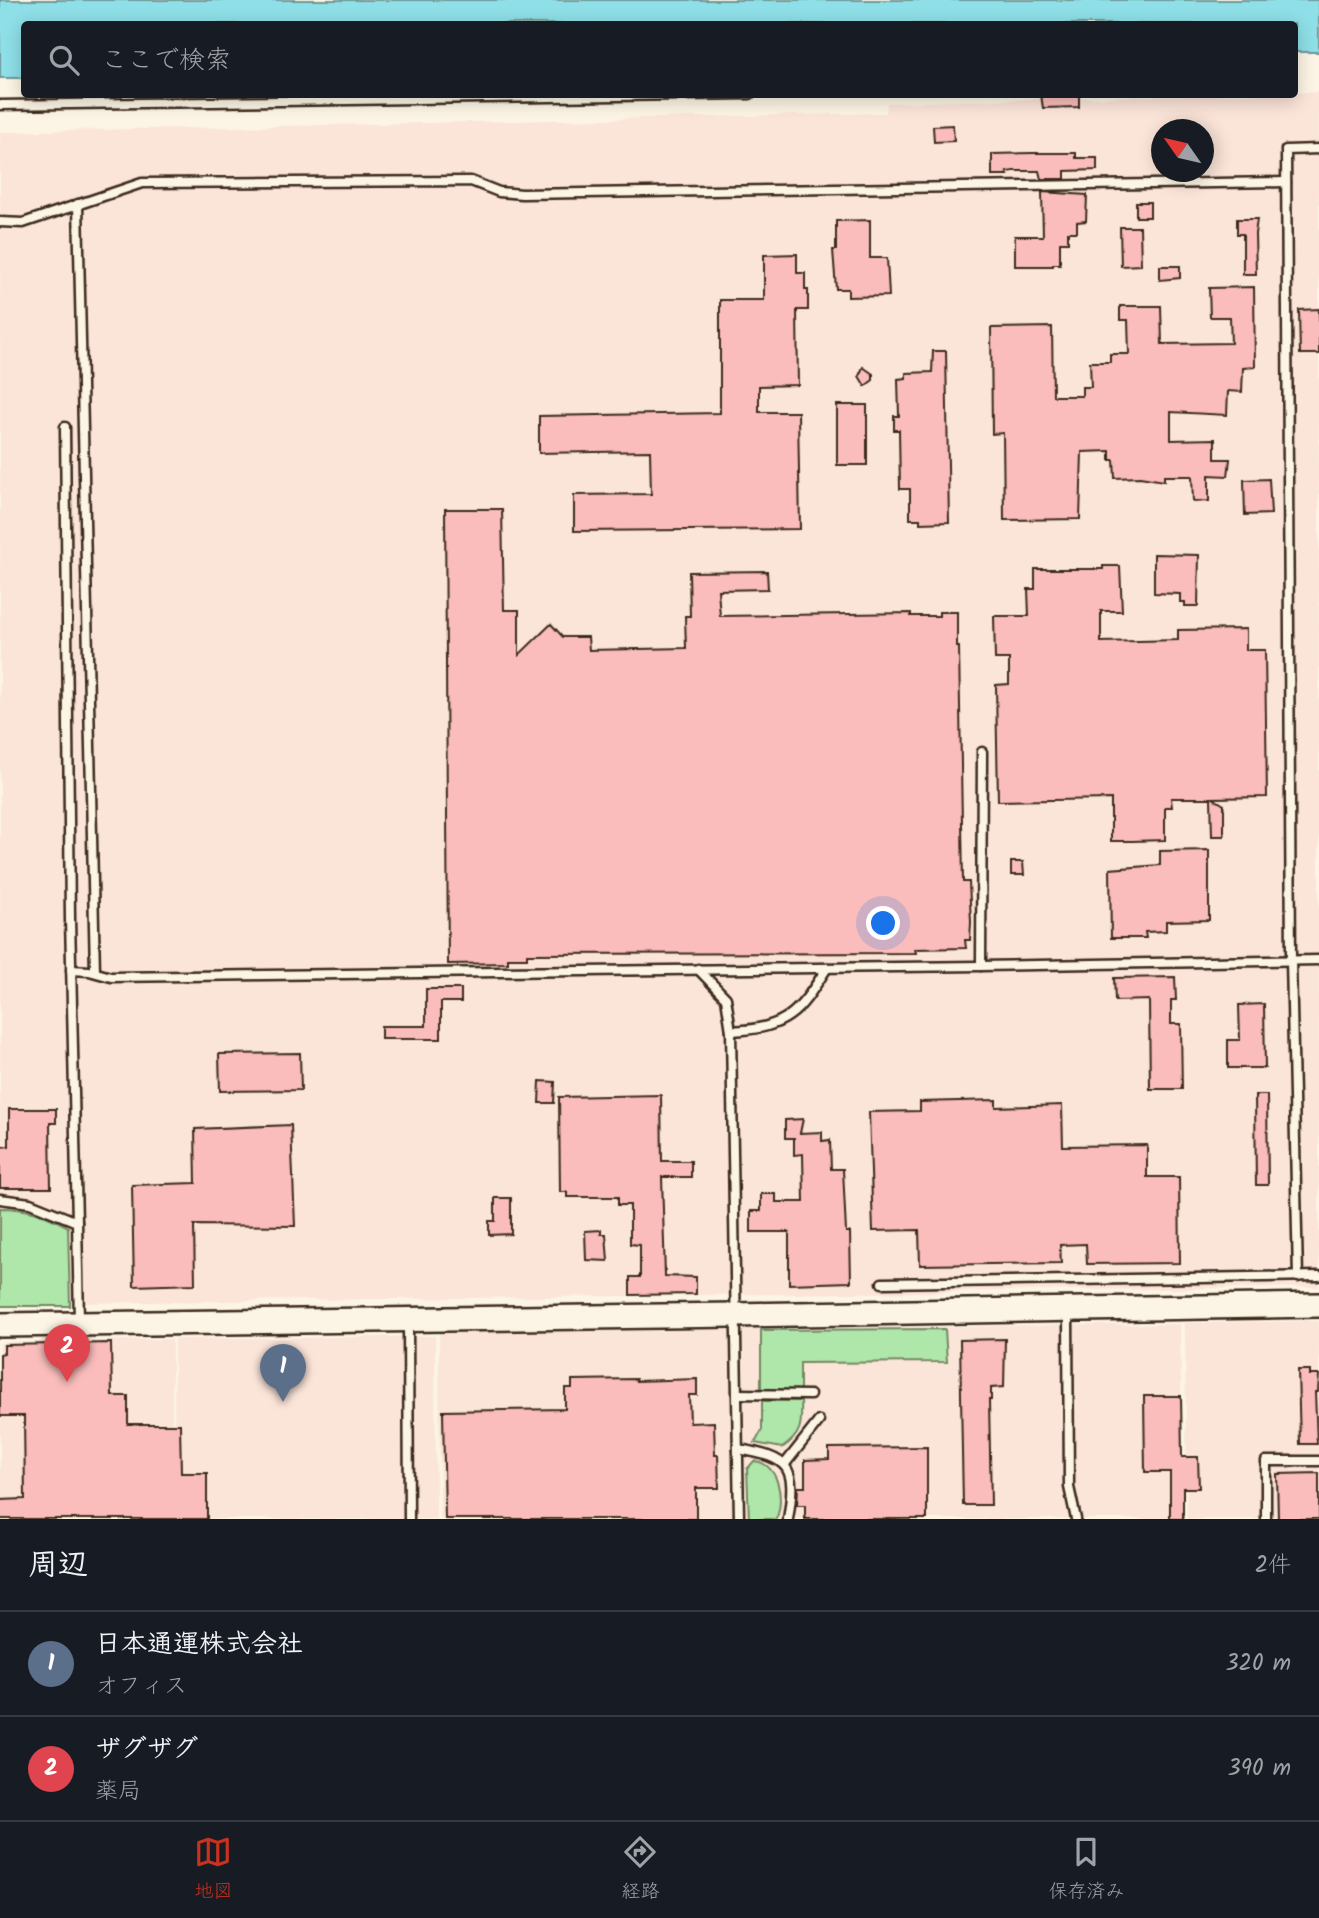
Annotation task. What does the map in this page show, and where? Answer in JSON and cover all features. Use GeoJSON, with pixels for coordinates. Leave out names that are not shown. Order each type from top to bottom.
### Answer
{"type":"FeatureCollection","features":[{"type":"Feature","properties":{"kind":"street"},"geometry":{"type":"LineString","coordinates":[[0,1325],[1319,1304]]}},
{"type":"Feature","properties":{"kind":"lane"},"geometry":{"type":"LineString","coordinates":[[0,105],[477,98]]}},
{"type":"Feature","properties":{"kind":"lane"},"geometry":{"type":"LineString","coordinates":[[1298,1277],[1291,960],[1286,150],[1319,149]]}},
{"type":"Feature","properties":{"kind":"lane"},"geometry":{"type":"LineString","coordinates":[[0,222],[23,223],[142,183],[471,181],[499,192],[522,194],[1286,182]]}},
{"type":"Feature","properties":{"kind":"lane"},"geometry":{"type":"LineString","coordinates":[[78,204],[95,972]]}},
{"type":"Feature","properties":{"kind":"lane"},"geometry":{"type":"LineString","coordinates":[[65,427],[71,970],[79,1324]]}},
{"type":"Feature","properties":{"kind":"lane"},"geometry":{"type":"LineString","coordinates":[[981,966],[982,752]]}},
{"type":"Feature","properties":{"kind":"lane"},"geometry":{"type":"LineString","coordinates":[[71,970],[95,972],[111,977],[1319,960]]}},
{"type":"Feature","properties":{"kind":"lane"},"geometry":{"type":"LineString","coordinates":[[731,1031],[788,1019],[803,1005],[827,968]]}},
{"type":"Feature","properties":{"kind":"lane"},"geometry":{"type":"LineString","coordinates":[[698,969],[726,998],[731,1031],[738,1519]]}},
{"type":"Feature","properties":{"kind":"lane"},"geometry":{"type":"LineString","coordinates":[[0,1199],[30,1203],[77,1222]]}},
{"type":"Feature","properties":{"kind":"lane"},"geometry":{"type":"LineString","coordinates":[[882,1283],[1319,1276]]}},
{"type":"Feature","properties":{"kind":"lane"},"geometry":{"type":"LineString","coordinates":[[1068,1309],[1069,1487],[1076,1519]]}},
{"type":"Feature","properties":{"kind":"lane"},"geometry":{"type":"LineString","coordinates":[[408,1320],[409,1519]]}},
{"type":"Feature","properties":{"kind":"lane"},"geometry":{"type":"LineString","coordinates":[[737,1394],[810,1395]]}},
{"type":"Feature","properties":{"kind":"lane"},"geometry":{"type":"LineString","coordinates":[[785,1464],[819,1421]]}},
{"type":"Feature","properties":{"kind":"lane"},"geometry":{"type":"LineString","coordinates":[[738,1449],[767,1454],[785,1464],[792,1477],[788,1519]]}},
{"type":"Feature","properties":{"kind":"lane"},"geometry":{"type":"LineString","coordinates":[[1266,1519],[1266,1461],[1319,1461]]}},
{"type":"Feature","properties":{"kind":"shaded area"},"geometry":{"type":"Polygon","coordinates":[[[1319,92],[1319,1287],[0,1304],[0,132],[886,113],[887,103],[1083,98],[1298,98],[1298,93],[1319,92]]]}},
{"type":"Feature","properties":{"kind":"shaded area"},"geometry":{"type":"Polygon","coordinates":[[[1319,1321],[1319,1519],[1187,1519],[1185,1323],[1319,1321]]]}},
{"type":"Feature","properties":{"kind":"shaded area"},"geometry":{"type":"Polygon","coordinates":[[[1180,1324],[1183,1519],[440,1519],[439,1333],[1180,1324]]]}},
{"type":"Feature","properties":{"kind":"shaded area"},"geometry":{"type":"Polygon","coordinates":[[[435,1336],[436,1519],[175,1519],[174,1339],[435,1336]]]}},
{"type":"Feature","properties":{"kind":"shaded area"},"geometry":{"type":"Polygon","coordinates":[[[172,1339],[172,1519],[0,1519],[0,1343],[172,1339]]]}},
{"type":"Feature","properties":{"kind":"green space"},"geometry":{"type":"Polygon","coordinates":[[[0,1208],[35,1213],[68,1227],[70,1306],[0,1306],[0,1208]]]}},
{"type":"Feature","properties":{"kind":"green space"},"geometry":{"type":"Polygon","coordinates":[[[945,1329],[947,1362],[800,1363],[800,1391],[761,1391],[761,1330],[945,1329]]]}},
{"type":"Feature","properties":{"kind":"green space"},"geometry":{"type":"Polygon","coordinates":[[[762,1401],[801,1401],[797,1433],[782,1448],[755,1443],[762,1430],[762,1401]]]}},
{"type":"Feature","properties":{"kind":"green space"},"geometry":{"type":"Polygon","coordinates":[[[754,1461],[769,1468],[778,1484],[780,1502],[776,1519],[749,1519],[747,1469],[754,1461]]]}},
{"type":"Feature","properties":{"kind":"water"},"geometry":{"type":"Polygon","coordinates":[[[0,0],[1319,0],[1319,52],[1298,52],[1298,21],[21,21],[21,78],[0,78],[0,0]]]}},
{"type":"Feature","properties":{"kind":"building"},"geometry":{"type":"Polygon","coordinates":[[[1041,98],[1079,98],[1079,107],[1043,108],[1041,98]]]}},
{"type":"Feature","properties":{"kind":"building"},"geometry":{"type":"Polygon","coordinates":[[[953,125],[954,141],[934,142],[933,126],[953,125]]]}},
{"type":"Feature","properties":{"kind":"building"},"geometry":{"type":"Polygon","coordinates":[[[1076,153],[1076,158],[1097,158],[1097,170],[1065,171],[1065,179],[1041,179],[1039,171],[1014,171],[1007,172],[1008,175],[992,175],[992,154],[1076,153]]]}},
{"type":"Feature","properties":{"kind":"building"},"geometry":{"type":"Polygon","coordinates":[[[1042,192],[1087,195],[1086,221],[1077,222],[1077,232],[1068,232],[1068,242],[1060,242],[1060,264],[1015,266],[1015,236],[1043,236],[1042,192]]]}},
{"type":"Feature","properties":{"kind":"building"},"geometry":{"type":"Polygon","coordinates":[[[1136,202],[1150,202],[1150,217],[1136,217],[1136,202]]]}},
{"type":"Feature","properties":{"kind":"building"},"geometry":{"type":"Polygon","coordinates":[[[1237,219],[1257,219],[1256,274],[1243,274],[1243,234],[1237,234],[1237,219]]]}},
{"type":"Feature","properties":{"kind":"building"},"geometry":{"type":"Polygon","coordinates":[[[870,220],[870,258],[887,258],[889,296],[848,297],[848,289],[836,289],[833,250],[836,250],[836,221],[870,220]]]}},
{"type":"Feature","properties":{"kind":"building"},"geometry":{"type":"Polygon","coordinates":[[[1120,227],[1140,227],[1141,265],[1121,266],[1120,227]]]}},
{"type":"Feature","properties":{"kind":"building"},"geometry":{"type":"Polygon","coordinates":[[[797,254],[797,273],[805,273],[805,290],[808,290],[808,310],[797,310],[798,385],[759,386],[759,412],[798,412],[800,529],[574,531],[574,495],[651,494],[650,451],[539,453],[539,416],[720,413],[720,300],[764,300],[764,255],[797,254]]]}},
{"type":"Feature","properties":{"kind":"building"},"geometry":{"type":"Polygon","coordinates":[[[1160,266],[1180,266],[1180,278],[1160,280],[1160,266]]]}},
{"type":"Feature","properties":{"kind":"building"},"geometry":{"type":"Polygon","coordinates":[[[1254,287],[1255,367],[1243,368],[1242,392],[1228,391],[1227,415],[1171,412],[1171,440],[1215,439],[1215,459],[1230,459],[1228,476],[1209,475],[1209,501],[1193,502],[1192,476],[1164,476],[1164,481],[1140,477],[1115,478],[1114,460],[1110,460],[1110,451],[1082,452],[1080,519],[1004,520],[1003,433],[992,434],[991,328],[1052,327],[1053,396],[1082,396],[1082,387],[1091,387],[1090,362],[1110,362],[1110,354],[1129,354],[1128,320],[1120,320],[1120,306],[1161,306],[1162,344],[1231,343],[1230,317],[1210,317],[1209,288],[1254,287]]]}},
{"type":"Feature","properties":{"kind":"building"},"geometry":{"type":"Polygon","coordinates":[[[1319,309],[1319,354],[1300,354],[1299,310],[1319,309]]]}},
{"type":"Feature","properties":{"kind":"building"},"geometry":{"type":"Polygon","coordinates":[[[933,351],[946,351],[949,522],[920,523],[920,519],[910,519],[910,489],[900,489],[899,430],[894,430],[894,416],[899,416],[898,379],[906,378],[906,373],[932,372],[933,351]]]}},
{"type":"Feature","properties":{"kind":"building"},"geometry":{"type":"Polygon","coordinates":[[[863,367],[873,374],[873,380],[865,386],[859,376],[863,367]]]}},
{"type":"Feature","properties":{"kind":"building"},"geometry":{"type":"Polygon","coordinates":[[[837,405],[867,405],[867,465],[837,465],[837,405]]]}},
{"type":"Feature","properties":{"kind":"building"},"geometry":{"type":"Polygon","coordinates":[[[1269,479],[1271,514],[1245,515],[1244,480],[1269,479]]]}},
{"type":"Feature","properties":{"kind":"building"},"geometry":{"type":"Polygon","coordinates":[[[445,509],[502,509],[504,610],[519,610],[519,655],[551,624],[563,637],[588,637],[589,650],[686,648],[685,616],[690,616],[689,572],[767,571],[768,589],[718,590],[720,616],[911,613],[911,616],[939,616],[939,612],[957,612],[963,882],[969,882],[971,922],[970,940],[965,940],[966,948],[915,949],[916,953],[527,954],[527,958],[508,958],[508,963],[448,964],[445,509]]]}},
{"type":"Feature","properties":{"kind":"building"},"geometry":{"type":"Polygon","coordinates":[[[1154,554],[1199,555],[1198,606],[1185,606],[1185,602],[1180,602],[1180,594],[1154,593],[1154,554]]]}},
{"type":"Feature","properties":{"kind":"building"},"geometry":{"type":"Polygon","coordinates":[[[1103,566],[1120,566],[1122,611],[1101,611],[1101,642],[1178,640],[1178,630],[1246,629],[1246,650],[1265,650],[1267,797],[1213,798],[1224,805],[1224,836],[1212,836],[1211,798],[1171,798],[1172,807],[1165,807],[1165,840],[1132,841],[1111,841],[1111,799],[998,801],[996,685],[1009,684],[1009,659],[995,659],[994,616],[1029,616],[1028,589],[1035,589],[1035,569],[1103,569],[1103,566]]]}},
{"type":"Feature","properties":{"kind":"building"},"geometry":{"type":"Polygon","coordinates":[[[1209,850],[1209,920],[1166,921],[1166,931],[1145,932],[1146,938],[1111,938],[1110,869],[1160,865],[1160,851],[1209,850]]]}},
{"type":"Feature","properties":{"kind":"building"},"geometry":{"type":"Polygon","coordinates":[[[1011,862],[1023,862],[1024,875],[1011,875],[1011,862]]]}},
{"type":"Feature","properties":{"kind":"building"},"geometry":{"type":"Polygon","coordinates":[[[1175,977],[1176,1000],[1171,1000],[1171,1024],[1181,1024],[1182,1089],[1150,1089],[1149,1000],[1115,1001],[1114,978],[1175,977]]]}},
{"type":"Feature","properties":{"kind":"building"},"geometry":{"type":"Polygon","coordinates":[[[426,989],[461,989],[461,1002],[441,1002],[441,1039],[381,1039],[381,1026],[426,1026],[426,989]]]}},
{"type":"Feature","properties":{"kind":"building"},"geometry":{"type":"Polygon","coordinates":[[[1264,1004],[1265,1068],[1228,1068],[1228,1040],[1240,1040],[1239,1005],[1264,1004]]]}},
{"type":"Feature","properties":{"kind":"building"},"geometry":{"type":"Polygon","coordinates":[[[300,1053],[301,1090],[220,1091],[219,1054],[300,1053]]]}},
{"type":"Feature","properties":{"kind":"building"},"geometry":{"type":"Polygon","coordinates":[[[540,1081],[555,1082],[554,1103],[539,1103],[540,1081]]]}},
{"type":"Feature","properties":{"kind":"building"},"geometry":{"type":"Polygon","coordinates":[[[661,1095],[662,1161],[691,1161],[691,1177],[662,1177],[665,1276],[696,1277],[696,1294],[630,1295],[630,1277],[640,1277],[640,1245],[630,1244],[630,1205],[618,1205],[618,1197],[567,1197],[567,1192],[560,1192],[559,1097],[661,1095]]]}},
{"type":"Feature","properties":{"kind":"building"},"geometry":{"type":"Polygon","coordinates":[[[1255,1095],[1267,1095],[1268,1185],[1256,1185],[1255,1095]]]}},
{"type":"Feature","properties":{"kind":"building"},"geometry":{"type":"Polygon","coordinates":[[[996,1100],[996,1107],[1062,1105],[1063,1146],[1147,1145],[1147,1177],[1179,1177],[1180,1263],[1087,1264],[1086,1244],[1060,1245],[1061,1263],[920,1265],[919,1230],[873,1231],[869,1112],[920,1111],[920,1102],[996,1100]]]}},
{"type":"Feature","properties":{"kind":"building"},"geometry":{"type":"Polygon","coordinates":[[[9,1109],[56,1109],[56,1123],[50,1123],[51,1188],[0,1188],[0,1147],[9,1146],[9,1109]]]}},
{"type":"Feature","properties":{"kind":"building"},"geometry":{"type":"Polygon","coordinates":[[[803,1119],[800,1133],[822,1132],[822,1141],[830,1140],[831,1169],[843,1169],[846,1232],[850,1232],[851,1282],[789,1284],[789,1232],[751,1232],[751,1211],[761,1211],[761,1194],[776,1194],[776,1202],[804,1202],[803,1154],[794,1155],[794,1138],[785,1138],[785,1120],[803,1119]]]}},
{"type":"Feature","properties":{"kind":"building"},"geometry":{"type":"Polygon","coordinates":[[[291,1125],[295,1226],[194,1225],[195,1284],[134,1286],[132,1185],[196,1183],[195,1129],[291,1125]]]}},
{"type":"Feature","properties":{"kind":"building"},"geometry":{"type":"Polygon","coordinates":[[[495,1198],[511,1198],[511,1234],[489,1235],[489,1221],[495,1221],[495,1198]]]}},
{"type":"Feature","properties":{"kind":"building"},"geometry":{"type":"Polygon","coordinates":[[[601,1230],[601,1234],[606,1234],[608,1261],[586,1260],[585,1231],[601,1230]]]}},
{"type":"Feature","properties":{"kind":"building"},"geometry":{"type":"Polygon","coordinates":[[[1005,1339],[1004,1387],[991,1388],[989,1400],[991,1505],[963,1505],[960,1340],[1005,1339]]]}},
{"type":"Feature","properties":{"kind":"building"},"geometry":{"type":"Polygon","coordinates":[[[111,1343],[112,1396],[128,1396],[128,1424],[180,1424],[181,1473],[207,1473],[207,1519],[0,1519],[0,1500],[25,1499],[24,1416],[0,1416],[0,1354],[4,1353],[4,1345],[111,1343]]]}},
{"type":"Feature","properties":{"kind":"building"},"geometry":{"type":"Polygon","coordinates":[[[1298,1370],[1310,1370],[1310,1375],[1319,1375],[1318,1392],[1315,1392],[1317,1444],[1300,1444],[1298,1370]]]}},
{"type":"Feature","properties":{"kind":"building"},"geometry":{"type":"Polygon","coordinates":[[[697,1379],[697,1395],[689,1395],[690,1423],[714,1422],[719,1488],[696,1488],[696,1519],[445,1519],[443,1411],[565,1409],[565,1388],[572,1388],[572,1380],[697,1379]]]}},
{"type":"Feature","properties":{"kind":"building"},"geometry":{"type":"Polygon","coordinates":[[[1144,1396],[1181,1396],[1182,1457],[1198,1457],[1199,1488],[1183,1488],[1183,1519],[1170,1519],[1170,1472],[1145,1472],[1144,1396]]]}},
{"type":"Feature","properties":{"kind":"building"},"geometry":{"type":"Polygon","coordinates":[[[927,1447],[927,1519],[805,1519],[805,1505],[797,1505],[798,1487],[805,1487],[805,1460],[829,1459],[829,1448],[927,1447]]]}},
{"type":"Feature","properties":{"kind":"building"},"geometry":{"type":"Polygon","coordinates":[[[1319,1473],[1319,1519],[1278,1519],[1277,1474],[1319,1473]]]}},
{"type":"Feature","properties":{"kind":"place","name":"ザグザグ"},"geometry":{"type":"Point","coordinates":[67,1382]}},
{"type":"Feature","properties":{"kind":"place","name":"日本通運株式会社"},"geometry":{"type":"Point","coordinates":[283,1402]}}]}
